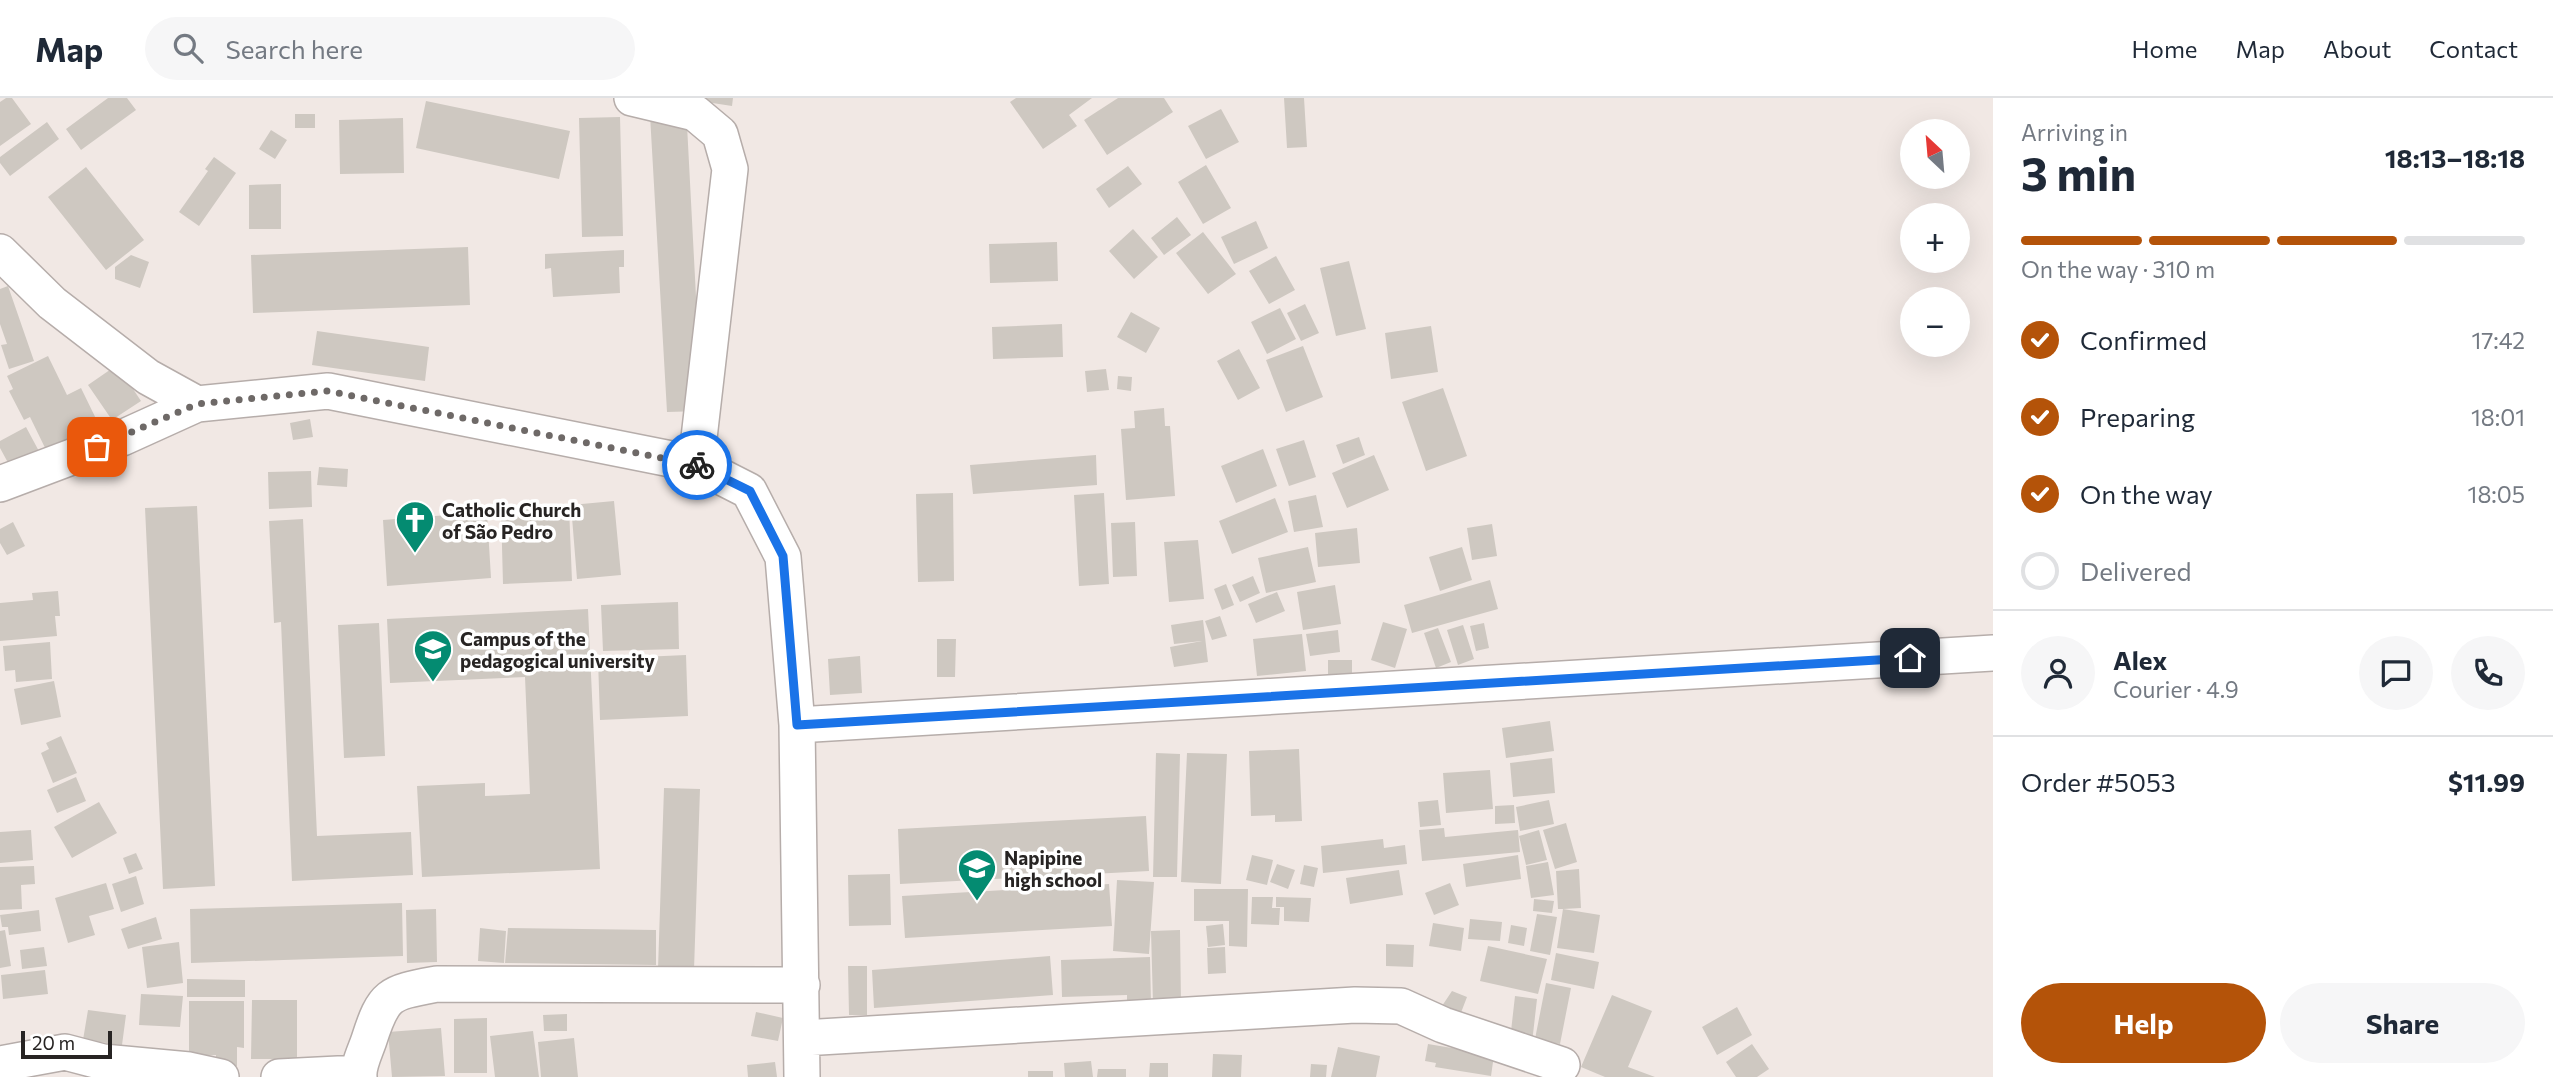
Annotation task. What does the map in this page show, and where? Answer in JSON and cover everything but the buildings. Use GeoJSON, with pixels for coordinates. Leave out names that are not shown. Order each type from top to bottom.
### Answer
{"type":"FeatureCollection","features":[{"type":"Feature","properties":{"kind":"street"},"geometry":{"type":"LineString","coordinates":[[632,98],[695,113],[720,134],[730,169],[696,464]]}},
{"type":"Feature","properties":{"kind":"street"},"geometry":{"type":"LineString","coordinates":[[0,252],[52,303],[148,377],[197,404]]}},
{"type":"Feature","properties":{"kind":"street"},"geometry":{"type":"LineString","coordinates":[[0,484],[110,443],[197,404],[328,391],[696,464],[750,491],[783,556],[797,725],[802,1077]]}},
{"type":"Feature","properties":{"kind":"street"},"geometry":{"type":"LineString","coordinates":[[797,725],[1993,653]]}},
{"type":"Feature","properties":{"kind":"street"},"geometry":{"type":"LineString","coordinates":[[279,1077],[359,1075],[377,1015],[386,999],[403,990],[437,984],[802,985]]}},
{"type":"Feature","properties":{"kind":"street"},"geometry":{"type":"LineString","coordinates":[[803,1038],[1355,1005],[1401,1006],[1443,1025],[1562,1065]]}},
{"type":"Feature","properties":{"kind":"street"},"geometry":{"type":"LineString","coordinates":[[0,1065],[65,1052],[103,1062],[221,1077]]}},
{"type":"Feature","properties":{"kind":"way so far"},"geometry":{"type":"LineString","coordinates":[[97,447],[197,404],[328,391],[697,465]]}},
{"type":"Feature","properties":{"kind":"place","name":"Catholic Church of São Pedro"},"geometry":{"type":"Point","coordinates":[415,554]}},
{"type":"Feature","properties":{"kind":"place","name":"Campus of the pedagogical university"},"geometry":{"type":"Point","coordinates":[433,683]}},
{"type":"Feature","properties":{"kind":"place","name":"Napipine high school"},"geometry":{"type":"Point","coordinates":[977,902]}},
{"type":"Feature","properties":{"kind":"route"},"geometry":{"type":"LineString","coordinates":[[697,465],[750,491],[783,556],[797,725],[1910,658]]}}]}
